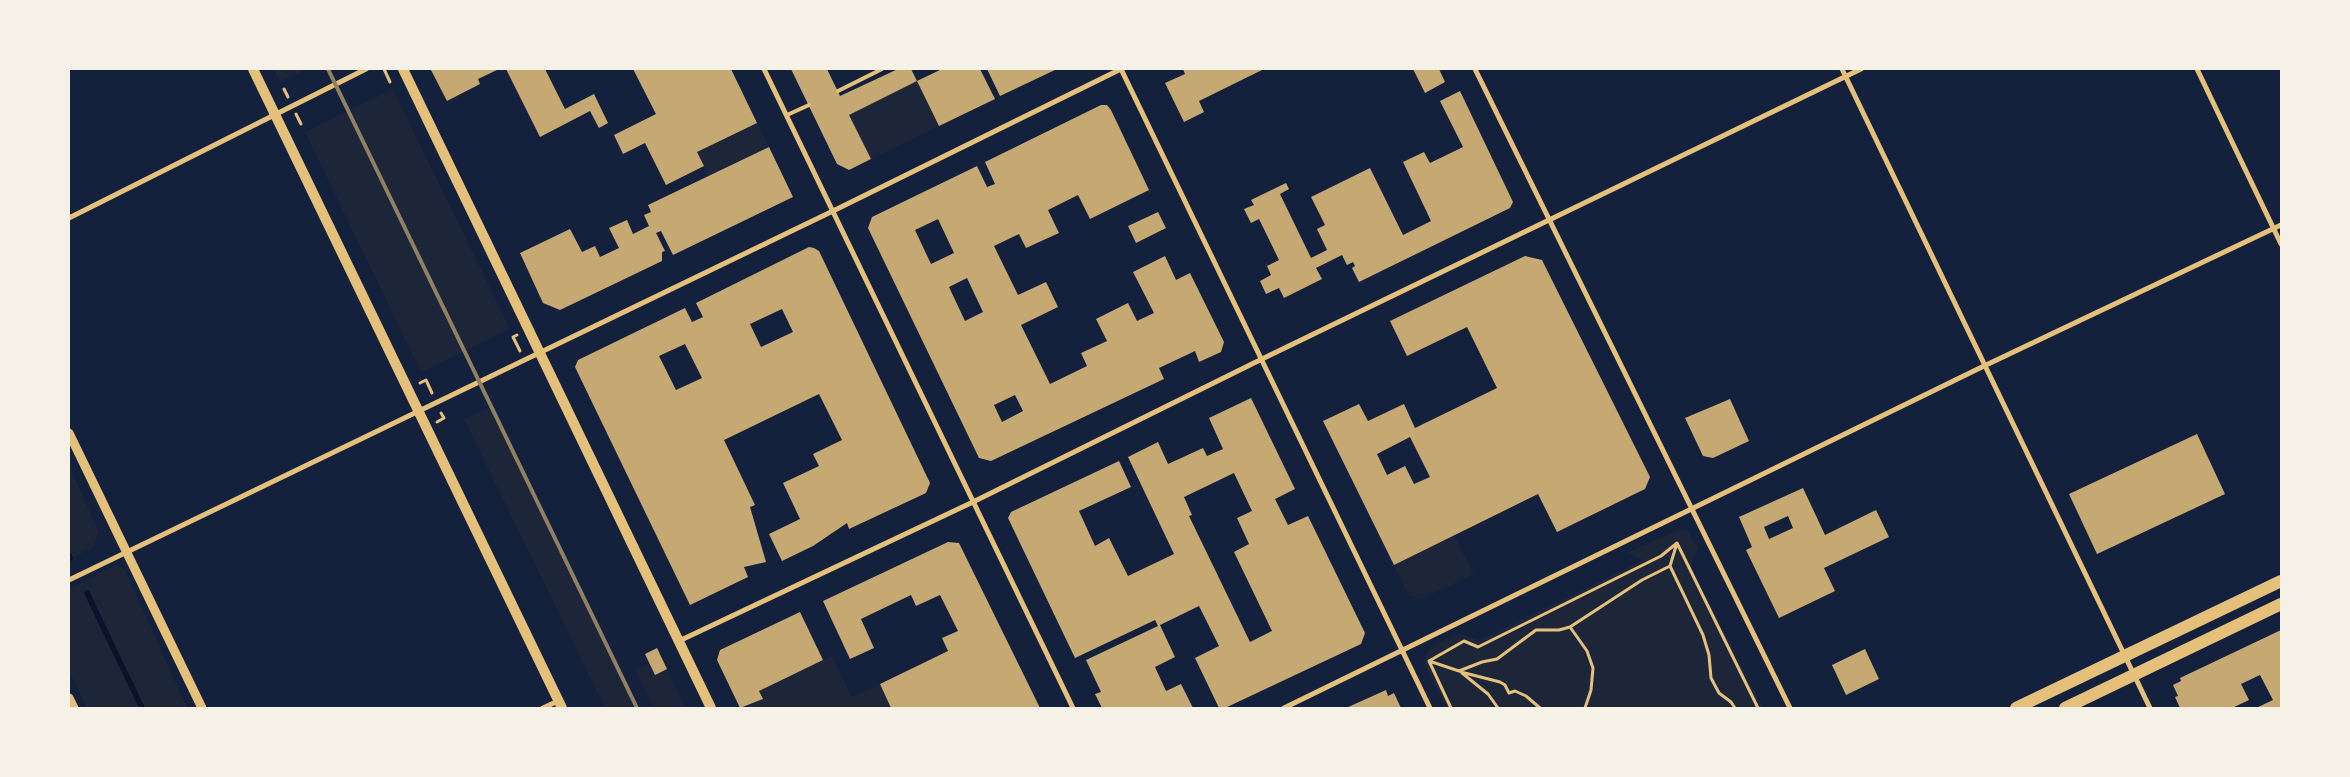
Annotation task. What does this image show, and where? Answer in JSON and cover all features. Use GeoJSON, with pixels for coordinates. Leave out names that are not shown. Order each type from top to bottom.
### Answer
{"type":"FeatureCollection","features":[{"type":"Feature","properties":{"kind":"main road"},"geometry":{"type":"LineString","coordinates":[[253,69],[560,704]]}},
{"type":"Feature","properties":{"kind":"main road"},"geometry":{"type":"LineString","coordinates":[[403,69],[711,708]]}},
{"type":"Feature","properties":{"kind":"main road"},"geometry":{"type":"LineString","coordinates":[[2016,708],[2281,581]]}},
{"type":"Feature","properties":{"kind":"main road"},"geometry":{"type":"LineString","coordinates":[[2065,708],[2281,604]]}},
{"type":"Feature","properties":{"kind":"street"},"geometry":{"type":"LineString","coordinates":[[69,218],[366,69]]}},
{"type":"Feature","properties":{"kind":"street"},"geometry":{"type":"LineString","coordinates":[[764,69],[1073,708]]}},
{"type":"Feature","properties":{"kind":"street"},"geometry":{"type":"LineString","coordinates":[[69,580],[833,211],[1121,69],[1430,708]]}},
{"type":"Feature","properties":{"kind":"street"},"geometry":{"type":"LineString","coordinates":[[1476,69],[1790,708]]}},
{"type":"Feature","properties":{"kind":"street"},"geometry":{"type":"LineString","coordinates":[[1842,69],[2150,708]]}},
{"type":"Feature","properties":{"kind":"street"},"geometry":{"type":"LineString","coordinates":[[678,641],[973,502],[1262,359],[1861,69]]}},
{"type":"Feature","properties":{"kind":"street"},"geometry":{"type":"LineString","coordinates":[[2197,69],[2281,244]]}},
{"type":"Feature","properties":{"kind":"street"},"geometry":{"type":"LineString","coordinates":[[1284,708],[1401,649],[1984,366],[2281,225]]}},
{"type":"Feature","properties":{"kind":"street"},"geometry":{"type":"LineString","coordinates":[[69,433],[202,708]]}},
{"type":"Feature","properties":{"kind":"street"},"geometry":{"type":"LineString","coordinates":[[69,698],[74,708]]}},
{"type":"Feature","properties":{"kind":"street"},"geometry":{"type":"LineString","coordinates":[[543,708],[560,704]]}},
{"type":"Feature","properties":{"kind":"lane"},"geometry":{"type":"LineString","coordinates":[[838,91],[882,69]]}},
{"type":"Feature","properties":{"kind":"lane"},"geometry":{"type":"LineString","coordinates":[[787,115],[809,105]]}},
{"type":"Feature","properties":{"kind":"path"},"geometry":{"type":"LineString","coordinates":[[384,69],[390,82]]}},
{"type":"Feature","properties":{"kind":"path"},"geometry":{"type":"LineString","coordinates":[[1459,671],[1482,662],[1498,659],[1536,630],[1559,630],[1570,627],[1642,580],[1670,566],[1678,543]]}},
{"type":"Feature","properties":{"kind":"path"},"geometry":{"type":"LineString","coordinates":[[1428,661],[1464,641],[1478,646],[1661,556],[1678,543]]}},
{"type":"Feature","properties":{"kind":"path"},"geometry":{"type":"LineString","coordinates":[[1678,543],[1758,708]]}},
{"type":"Feature","properties":{"kind":"path"},"geometry":{"type":"LineString","coordinates":[[1670,566],[1703,635],[1709,655],[1711,678],[1719,693],[1735,708]]}},
{"type":"Feature","properties":{"kind":"path"},"geometry":{"type":"LineString","coordinates":[[1570,627],[1587,651],[1592,668],[1591,690],[1585,708]]}},
{"type":"Feature","properties":{"kind":"path"},"geometry":{"type":"LineString","coordinates":[[1428,661],[1500,682],[1505,685],[1509,693],[1515,691],[1526,696],[1540,708]]}},
{"type":"Feature","properties":{"kind":"path"},"geometry":{"type":"LineString","coordinates":[[1428,661],[1452,708]]}},
{"type":"Feature","properties":{"kind":"path"},"geometry":{"type":"LineString","coordinates":[[1459,671],[1482,688],[1498,708]]}},
{"type":"Feature","properties":{"kind":"shaded area"},"geometry":{"type":"Polygon","coordinates":[[[274,69],[307,69],[280,82],[274,69]]]}},
{"type":"Feature","properties":{"kind":"shaded area"},"geometry":{"type":"Polygon","coordinates":[[[917,81],[939,126],[871,159],[849,115],[917,81]]]}},
{"type":"Feature","properties":{"kind":"shaded area"},"geometry":{"type":"Polygon","coordinates":[[[393,89],[510,329],[421,372],[305,132],[393,89]]]}},
{"type":"Feature","properties":{"kind":"shaded area"},"geometry":{"type":"Polygon","coordinates":[[[757,123],[769,147],[709,176],[697,152],[757,123]]]}},
{"type":"Feature","properties":{"kind":"shaded area"},"geometry":{"type":"Polygon","coordinates":[[[492,406],[638,708],[605,708],[464,419],[492,406]]]}},
{"type":"Feature","properties":{"kind":"shaded area"},"geometry":{"type":"Polygon","coordinates":[[[69,466],[99,532],[92,548],[69,559],[69,466]]]}},
{"type":"Feature","properties":{"kind":"shaded area"},"geometry":{"type":"Polygon","coordinates":[[[1679,530],[1687,531],[1698,547],[1691,566],[1763,708],[1446,708],[1425,666],[1426,655],[1433,646],[1457,633],[1479,640],[1643,560],[1626,553],[1679,530]]]}},
{"type":"Feature","properties":{"kind":"shaded area"},"geometry":{"type":"Polygon","coordinates":[[[1454,536],[1474,574],[1421,599],[1409,595],[1394,565],[1454,536]]]}},
{"type":"Feature","properties":{"kind":"shaded area"},"geometry":{"type":"Polygon","coordinates":[[[116,565],[125,570],[187,708],[87,708],[69,671],[69,589],[116,565]]]}},
{"type":"Feature","properties":{"kind":"shaded area"},"geometry":{"type":"Polygon","coordinates":[[[832,656],[852,697],[880,684],[891,708],[744,708],[763,699],[759,691],[832,656]]]}},
{"type":"Feature","properties":{"kind":"shaded area"},"geometry":{"type":"Polygon","coordinates":[[[649,663],[655,675],[667,669],[686,708],[654,708],[635,670],[649,663]]]}},
{"type":"Feature","properties":{"kind":"building"},"geometry":{"type":"Polygon","coordinates":[[[499,69],[478,79],[480,84],[447,101],[431,70],[499,69]]]}},
{"type":"Feature","properties":{"kind":"building"},"geometry":{"type":"Polygon","coordinates":[[[506,69],[545,69],[565,109],[594,94],[608,123],[599,128],[590,111],[540,137],[506,69]]]}},
{"type":"Feature","properties":{"kind":"building"},"geometry":{"type":"Polygon","coordinates":[[[633,69],[731,69],[757,123],[697,152],[704,166],[666,185],[645,143],[623,154],[614,135],[656,114],[633,69]]]}},
{"type":"Feature","properties":{"kind":"building"},"geometry":{"type":"Polygon","coordinates":[[[791,69],[827,69],[840,96],[898,69],[911,69],[917,81],[849,115],[871,159],[849,170],[837,164],[791,69]]]}},
{"type":"Feature","properties":{"kind":"building"},"geometry":{"type":"Polygon","coordinates":[[[942,69],[980,69],[995,99],[939,126],[917,81],[942,69]]]}},
{"type":"Feature","properties":{"kind":"building"},"geometry":{"type":"Polygon","coordinates":[[[987,69],[1057,69],[1000,96],[987,69]]]}},
{"type":"Feature","properties":{"kind":"building"},"geometry":{"type":"Polygon","coordinates":[[[1183,69],[1264,69],[1199,101],[1204,112],[1184,122],[1165,83],[1185,74],[1183,69]]]}},
{"type":"Feature","properties":{"kind":"building"},"geometry":{"type":"Polygon","coordinates":[[[1413,69],[1439,69],[1445,82],[1425,93],[1413,69]]]}},
{"type":"Feature","properties":{"kind":"building"},"geometry":{"type":"Polygon","coordinates":[[[1460,91],[1513,202],[1510,208],[1359,282],[1352,268],[1355,266],[1353,262],[1347,265],[1342,255],[1316,268],[1322,279],[1284,298],[1279,288],[1266,294],[1260,281],[1271,275],[1267,266],[1279,260],[1259,219],[1251,223],[1244,209],[1254,205],[1251,200],[1286,183],[1289,189],[1280,194],[1311,258],[1327,250],[1317,229],[1325,225],[1311,197],[1370,168],[1403,235],[1431,221],[1403,162],[1424,152],[1430,163],[1463,147],[1440,101],[1460,91]]]}},
{"type":"Feature","properties":{"kind":"building"},"geometry":{"type":"Polygon","coordinates":[[[1101,105],[1107,105],[1149,190],[1090,219],[1078,195],[1048,210],[1059,233],[1026,248],[1019,234],[994,246],[1018,295],[1046,282],[1058,307],[1021,325],[1050,384],[1087,366],[1081,353],[1107,341],[1096,319],[1128,303],[1137,321],[1154,313],[1133,272],[1165,256],[1176,280],[1190,273],[1224,342],[1221,352],[1199,362],[1195,351],[1159,368],[1164,379],[991,461],[979,458],[868,228],[872,217],[977,166],[987,187],[995,184],[985,162],[1101,105]],[[938,219],[915,230],[931,264],[954,253],[938,219]],[[967,278],[949,287],[965,321],[983,312],[967,278]],[[1015,395],[994,405],[1002,422],[1023,411],[1015,395]]]}},
{"type":"Feature","properties":{"kind":"building"},"geometry":{"type":"Polygon","coordinates":[[[769,147],[793,197],[673,255],[661,231],[656,233],[665,251],[662,252],[662,261],[560,310],[543,303],[520,253],[570,229],[582,252],[595,246],[600,257],[619,248],[609,228],[627,220],[633,234],[649,226],[644,215],[651,212],[648,205],[769,147]]]}},
{"type":"Feature","properties":{"kind":"building"},"geometry":{"type":"Polygon","coordinates":[[[1158,212],[1166,228],[1136,243],[1128,226],[1158,212]]]}},
{"type":"Feature","properties":{"kind":"building"},"geometry":{"type":"Polygon","coordinates":[[[809,247],[819,251],[930,483],[926,493],[849,529],[847,523],[813,546],[782,561],[769,534],[800,519],[783,483],[819,466],[813,454],[842,440],[819,394],[724,440],[755,505],[750,507],[766,562],[744,567],[748,577],[690,605],[575,367],[578,360],[685,308],[692,322],[703,317],[696,303],[809,247]],[[782,309],[750,324],[761,347],[793,332],[782,309]],[[685,344],[659,356],[676,390],[702,378],[685,344]]]}},
{"type":"Feature","properties":{"kind":"building"},"geometry":{"type":"Polygon","coordinates":[[[1525,256],[1542,260],[1650,477],[1645,489],[1557,532],[1538,494],[1394,565],[1323,421],[1359,404],[1368,421],[1404,404],[1415,428],[1497,388],[1467,327],[1407,356],[1390,321],[1525,256]],[[1410,437],[1377,454],[1387,475],[1405,466],[1414,484],[1430,477],[1410,437]]]}},
{"type":"Feature","properties":{"kind":"building"},"geometry":{"type":"Polygon","coordinates":[[[1251,398],[1295,489],[1275,499],[1288,525],[1308,516],[1365,633],[1361,644],[1225,708],[1219,708],[1195,658],[1219,646],[1199,606],[1160,625],[1175,657],[1155,667],[1166,691],[1181,684],[1193,708],[1102,708],[1095,694],[1101,692],[1086,660],[1158,626],[1155,620],[1075,658],[1008,518],[1011,512],[1119,461],[1131,487],[1079,511],[1095,546],[1109,538],[1128,576],[1174,554],[1128,457],[1158,442],[1168,464],[1203,448],[1207,456],[1223,449],[1209,418],[1251,398]],[[1234,473],[1184,497],[1192,515],[1189,516],[1250,642],[1272,631],[1234,552],[1249,544],[1237,518],[1252,511],[1234,473]]]}},
{"type":"Feature","properties":{"kind":"building"},"geometry":{"type":"Polygon","coordinates":[[[1730,399],[1749,441],[1713,458],[1703,456],[1685,418],[1730,399]]]}},
{"type":"Feature","properties":{"kind":"building"},"geometry":{"type":"Polygon","coordinates":[[[2197,434],[2225,494],[2097,554],[2069,494],[2197,434]]]}},
{"type":"Feature","properties":{"kind":"building"},"geometry":{"type":"Polygon","coordinates":[[[1803,488],[1825,535],[1876,510],[1889,537],[1824,568],[1835,591],[1779,618],[1746,550],[1752,547],[1739,517],[1803,488]],[[1788,516],[1764,527],[1769,539],[1793,528],[1788,516]]]}},
{"type":"Feature","properties":{"kind":"building"},"geometry":{"type":"Polygon","coordinates":[[[948,542],[959,543],[1040,708],[891,708],[880,684],[948,651],[942,638],[958,631],[940,595],[916,606],[911,595],[861,619],[874,648],[850,659],[823,601],[948,542]]]}},
{"type":"Feature","properties":{"kind":"building"},"geometry":{"type":"Polygon","coordinates":[[[800,612],[823,660],[759,691],[763,699],[740,708],[717,660],[720,650],[800,612]]]}},
{"type":"Feature","properties":{"kind":"building"},"geometry":{"type":"Polygon","coordinates":[[[2281,630],[2281,708],[2256,708],[2273,700],[2260,675],[2241,684],[2249,700],[2232,708],[2180,708],[2175,697],[2178,696],[2173,685],[2181,681],[2180,678],[2281,630]]]}},
{"type":"Feature","properties":{"kind":"building"},"geometry":{"type":"Polygon","coordinates":[[[657,648],[667,669],[655,675],[645,654],[657,648]]]}},
{"type":"Feature","properties":{"kind":"building"},"geometry":{"type":"Polygon","coordinates":[[[1865,649],[1879,679],[1846,695],[1832,665],[1865,649]]]}},
{"type":"Feature","properties":{"kind":"building"},"geometry":{"type":"Polygon","coordinates":[[[1386,690],[1388,696],[1394,693],[1401,708],[1346,708],[1386,690]]]}},
{"type":"Feature","properties":{"kind":"waterway"},"geometry":{"type":"LineString","coordinates":[[87,593],[142,708]]}},
{"type":"Feature","properties":{"kind":"railway"},"geometry":{"type":"LineString","coordinates":[[328,69],[637,708]]}}]}
